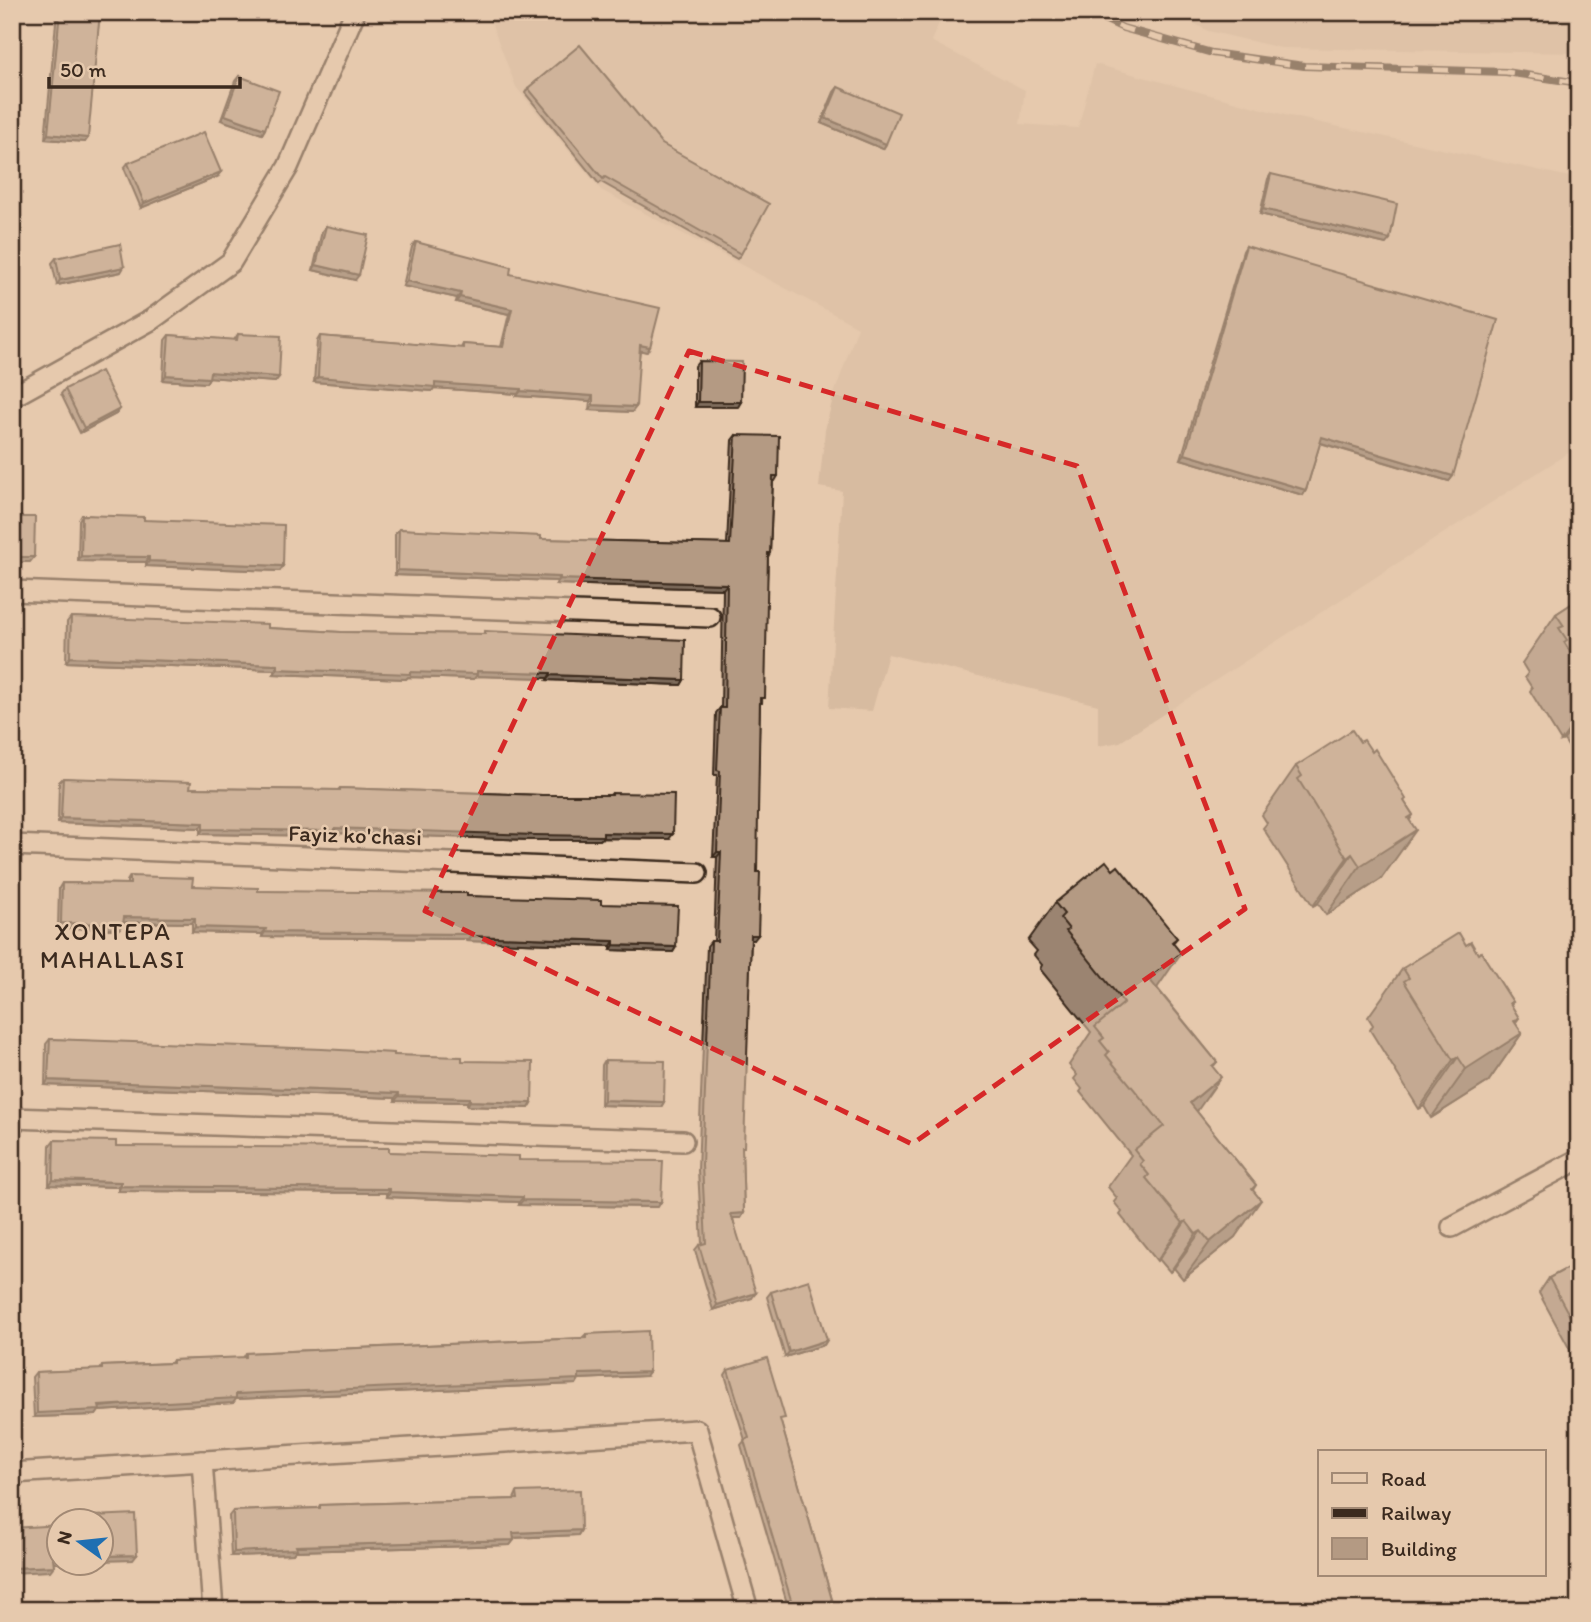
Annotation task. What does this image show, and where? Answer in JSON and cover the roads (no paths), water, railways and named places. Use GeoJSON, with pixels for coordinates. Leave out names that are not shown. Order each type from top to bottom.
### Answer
{"type":"FeatureCollection","features":[{"type":"Feature","properties":{"kind":"street"},"geometry":{"type":"LineString","coordinates":[[12,397],[151,320],[231,262],[288,167],[355,12]]}},
{"type":"Feature","properties":{"kind":"street"},"geometry":{"type":"LineString","coordinates":[[12,591],[710,617]]}},
{"type":"Feature","properties":{"kind":"street","name":"Fayiz ko'chasi"},"geometry":{"type":"LineString","coordinates":[[12,845],[697,873]]}},
{"type":"Feature","properties":{"kind":"street"},"geometry":{"type":"LineString","coordinates":[[12,1118],[684,1140]]}},
{"type":"Feature","properties":{"kind":"street"},"geometry":{"type":"LineString","coordinates":[[1452,1227],[1579,1159]]}},
{"type":"Feature","properties":{"kind":"street"},"geometry":{"type":"LineString","coordinates":[[12,1473],[697,1430],[748,1610]]}},
{"type":"Feature","properties":{"kind":"street"},"geometry":{"type":"LineString","coordinates":[[202,1461],[213,1610]]}},
{"type":"Feature","properties":{"kind":"railway"},"geometry":{"type":"LineString","coordinates":[[1089,12],[1123,28],[1212,53],[1304,66],[1506,72],[1579,83]]}},
{"type":"Feature","properties":{"kind":"district","name":"XONTEPA MAHALLASI"},"geometry":{"type":"Point","coordinates":[113,946]}}]}
